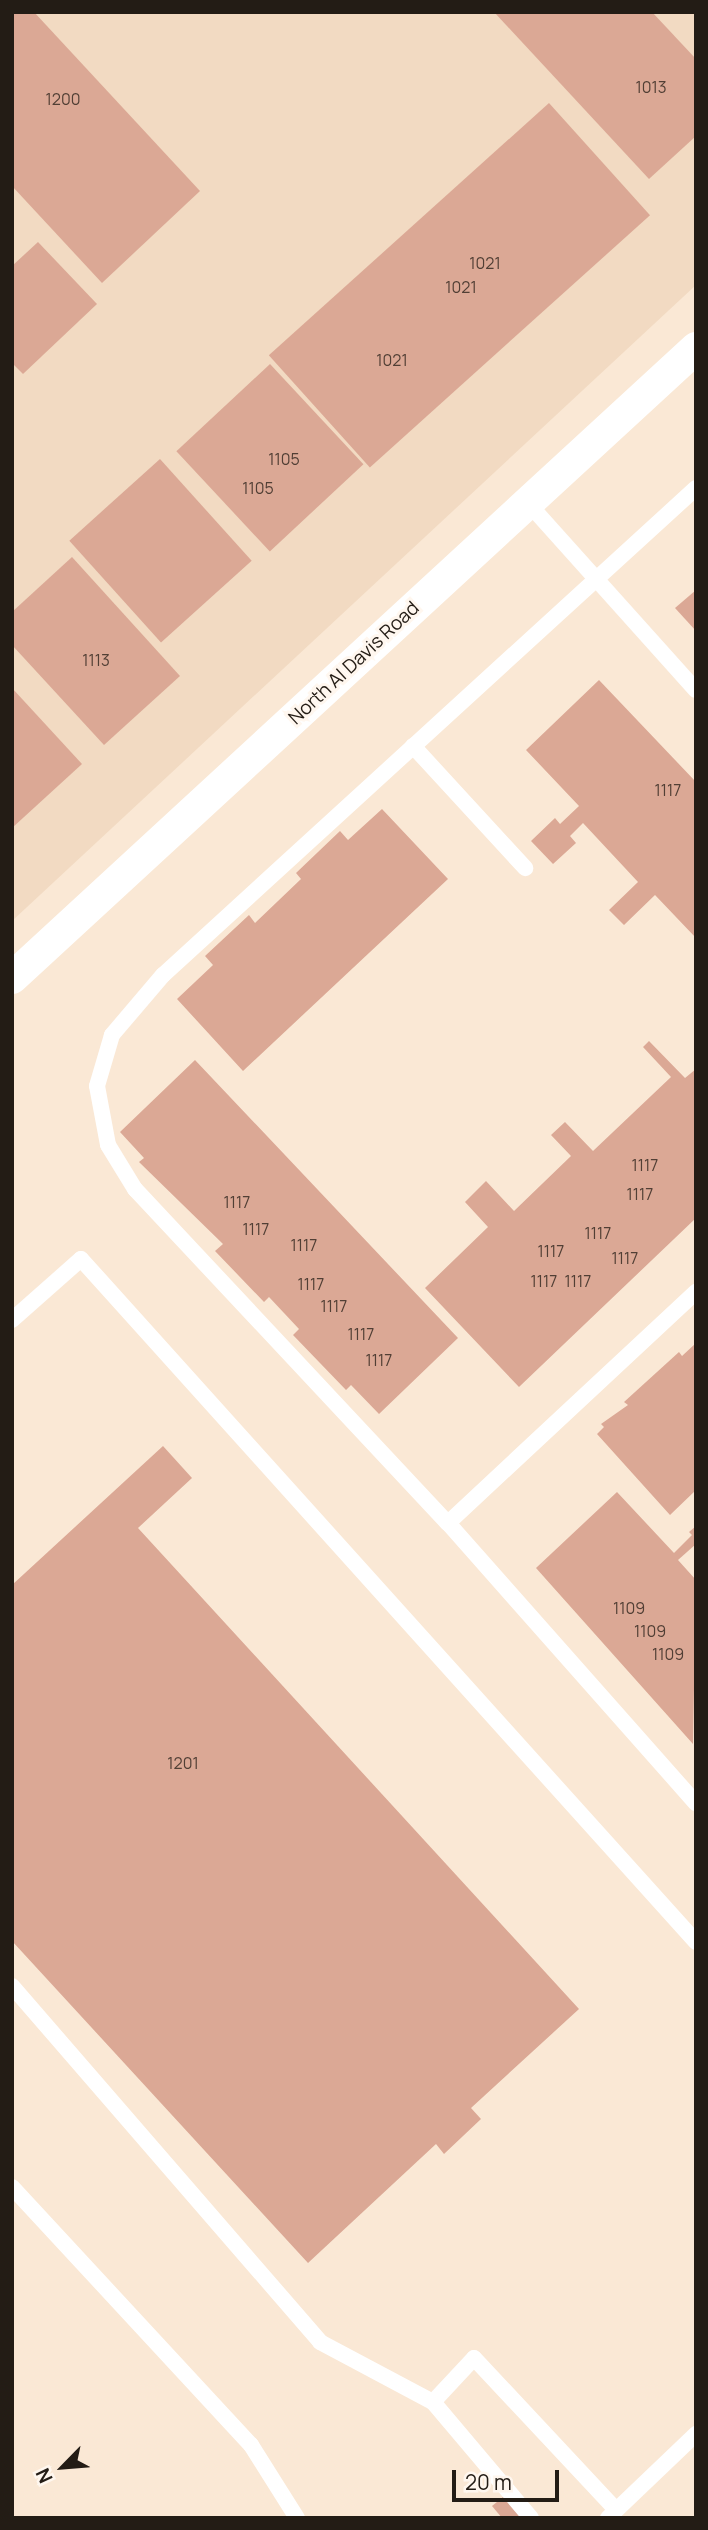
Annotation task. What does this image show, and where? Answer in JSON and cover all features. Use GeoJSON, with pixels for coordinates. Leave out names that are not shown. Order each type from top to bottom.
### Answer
{"type":"FeatureCollection","features":[{"type":"Feature","properties":{"kind":"street","name":"North Al Davis Road"},"geometry":{"type":"LineString","coordinates":[[12,978],[696,348]]}},
{"type":"Feature","properties":{"kind":"lane"},"geometry":{"type":"LineString","coordinates":[[696,488],[163,975],[112,1035],[97,1086],[108,1145],[135,1189],[448,1523],[696,1802]]}},
{"type":"Feature","properties":{"kind":"lane"},"geometry":{"type":"LineString","coordinates":[[528,503],[593,580],[696,690]]}},
{"type":"Feature","properties":{"kind":"lane"},"geometry":{"type":"LineString","coordinates":[[412,747],[525,868]]}},
{"type":"Feature","properties":{"kind":"lane"},"geometry":{"type":"LineString","coordinates":[[12,1320],[81,1259],[696,1942]]}},
{"type":"Feature","properties":{"kind":"lane"},"geometry":{"type":"LineString","coordinates":[[448,1523],[696,1292]]}},
{"type":"Feature","properties":{"kind":"lane"},"geometry":{"type":"LineString","coordinates":[[12,1986],[320,2342],[433,2402],[531,2518]]}},
{"type":"Feature","properties":{"kind":"lane"},"geometry":{"type":"LineString","coordinates":[[12,2187],[251,2445],[296,2518]]}},
{"type":"Feature","properties":{"kind":"lane"},"geometry":{"type":"LineString","coordinates":[[433,2402],[474,2358],[612,2514],[696,2434]]}},
{"type":"Feature","properties":{"kind":"shaded area"},"geometry":{"type":"Polygon","coordinates":[[[12,12],[696,12],[696,285],[12,921],[12,12]]]}},
{"type":"Feature","properties":{"kind":"building"},"geometry":{"type":"Polygon","coordinates":[[[12,12],[34,12],[200,191],[102,283],[12,186],[12,12]]]}},
{"type":"Feature","properties":{"kind":"building"},"geometry":{"type":"Polygon","coordinates":[[[494,12],[652,12],[696,59],[696,136],[649,179],[494,12]]]}},
{"type":"Feature","properties":{"kind":"building"},"geometry":{"type":"Polygon","coordinates":[[[549,103],[650,215],[370,467],[269,355],[549,103]]]}},
{"type":"Feature","properties":{"kind":"building"},"geometry":{"type":"Polygon","coordinates":[[[38,242],[97,304],[23,374],[12,363],[12,266],[38,242]]]}},
{"type":"Feature","properties":{"kind":"building"},"geometry":{"type":"Polygon","coordinates":[[[270,364],[363,464],[270,551],[176,451],[270,364]]]}},
{"type":"Feature","properties":{"kind":"building"},"geometry":{"type":"Polygon","coordinates":[[[160,459],[252,561],[161,642],[69,541],[160,459]]]}},
{"type":"Feature","properties":{"kind":"building"},"geometry":{"type":"Polygon","coordinates":[[[72,557],[180,676],[104,745],[12,645],[12,612],[72,557]]]}},
{"type":"Feature","properties":{"kind":"building"},"geometry":{"type":"Polygon","coordinates":[[[696,590],[696,631],[675,608],[696,590]]]}},
{"type":"Feature","properties":{"kind":"building"},"geometry":{"type":"Polygon","coordinates":[[[599,680],[696,782],[696,938],[655,895],[624,925],[609,910],[638,882],[583,823],[570,836],[576,843],[553,864],[531,841],[555,818],[560,824],[579,806],[526,750],[599,680]]]}},
{"type":"Feature","properties":{"kind":"building"},"geometry":{"type":"Polygon","coordinates":[[[12,688],[82,764],[12,828],[12,688]]]}},
{"type":"Feature","properties":{"kind":"building"},"geometry":{"type":"Polygon","coordinates":[[[382,809],[448,879],[243,1071],[177,999],[213,965],[205,956],[249,915],[255,923],[301,879],[296,873],[340,831],[348,840],[382,809]]]}},
{"type":"Feature","properties":{"kind":"building"},"geometry":{"type":"Polygon","coordinates":[[[649,1041],[685,1078],[696,1069],[696,1218],[519,1387],[425,1288],[488,1227],[465,1202],[486,1181],[514,1211],[571,1156],[551,1135],[565,1122],[593,1151],[671,1077],[643,1047],[649,1041]]]}},
{"type":"Feature","properties":{"kind":"building"},"geometry":{"type":"Polygon","coordinates":[[[195,1060],[458,1338],[379,1414],[351,1385],[346,1390],[293,1335],[299,1329],[269,1297],[264,1302],[215,1251],[223,1244],[139,1162],[144,1158],[120,1132],[195,1060]]]}},
{"type":"Feature","properties":{"kind":"building"},"geometry":{"type":"Polygon","coordinates":[[[696,1343],[696,1490],[670,1515],[597,1434],[604,1427],[601,1424],[628,1405],[624,1402],[679,1352],[682,1356],[696,1343]]]}},
{"type":"Feature","properties":{"kind":"building"},"geometry":{"type":"Polygon","coordinates":[[[163,1446],[192,1478],[138,1528],[579,2009],[471,2108],[481,2119],[444,2154],[436,2144],[308,2263],[12,1941],[12,1585],[163,1446]]]}},
{"type":"Feature","properties":{"kind":"building"},"geometry":{"type":"Polygon","coordinates":[[[617,1492],[674,1553],[692,1535],[689,1532],[696,1526],[696,1544],[678,1560],[696,1580],[693,1744],[536,1568],[617,1492]]]}},
{"type":"Feature","properties":{"kind":"building"},"geometry":{"type":"Polygon","coordinates":[[[508,2493],[529,2518],[502,2518],[492,2506],[508,2493]]]}}]}
